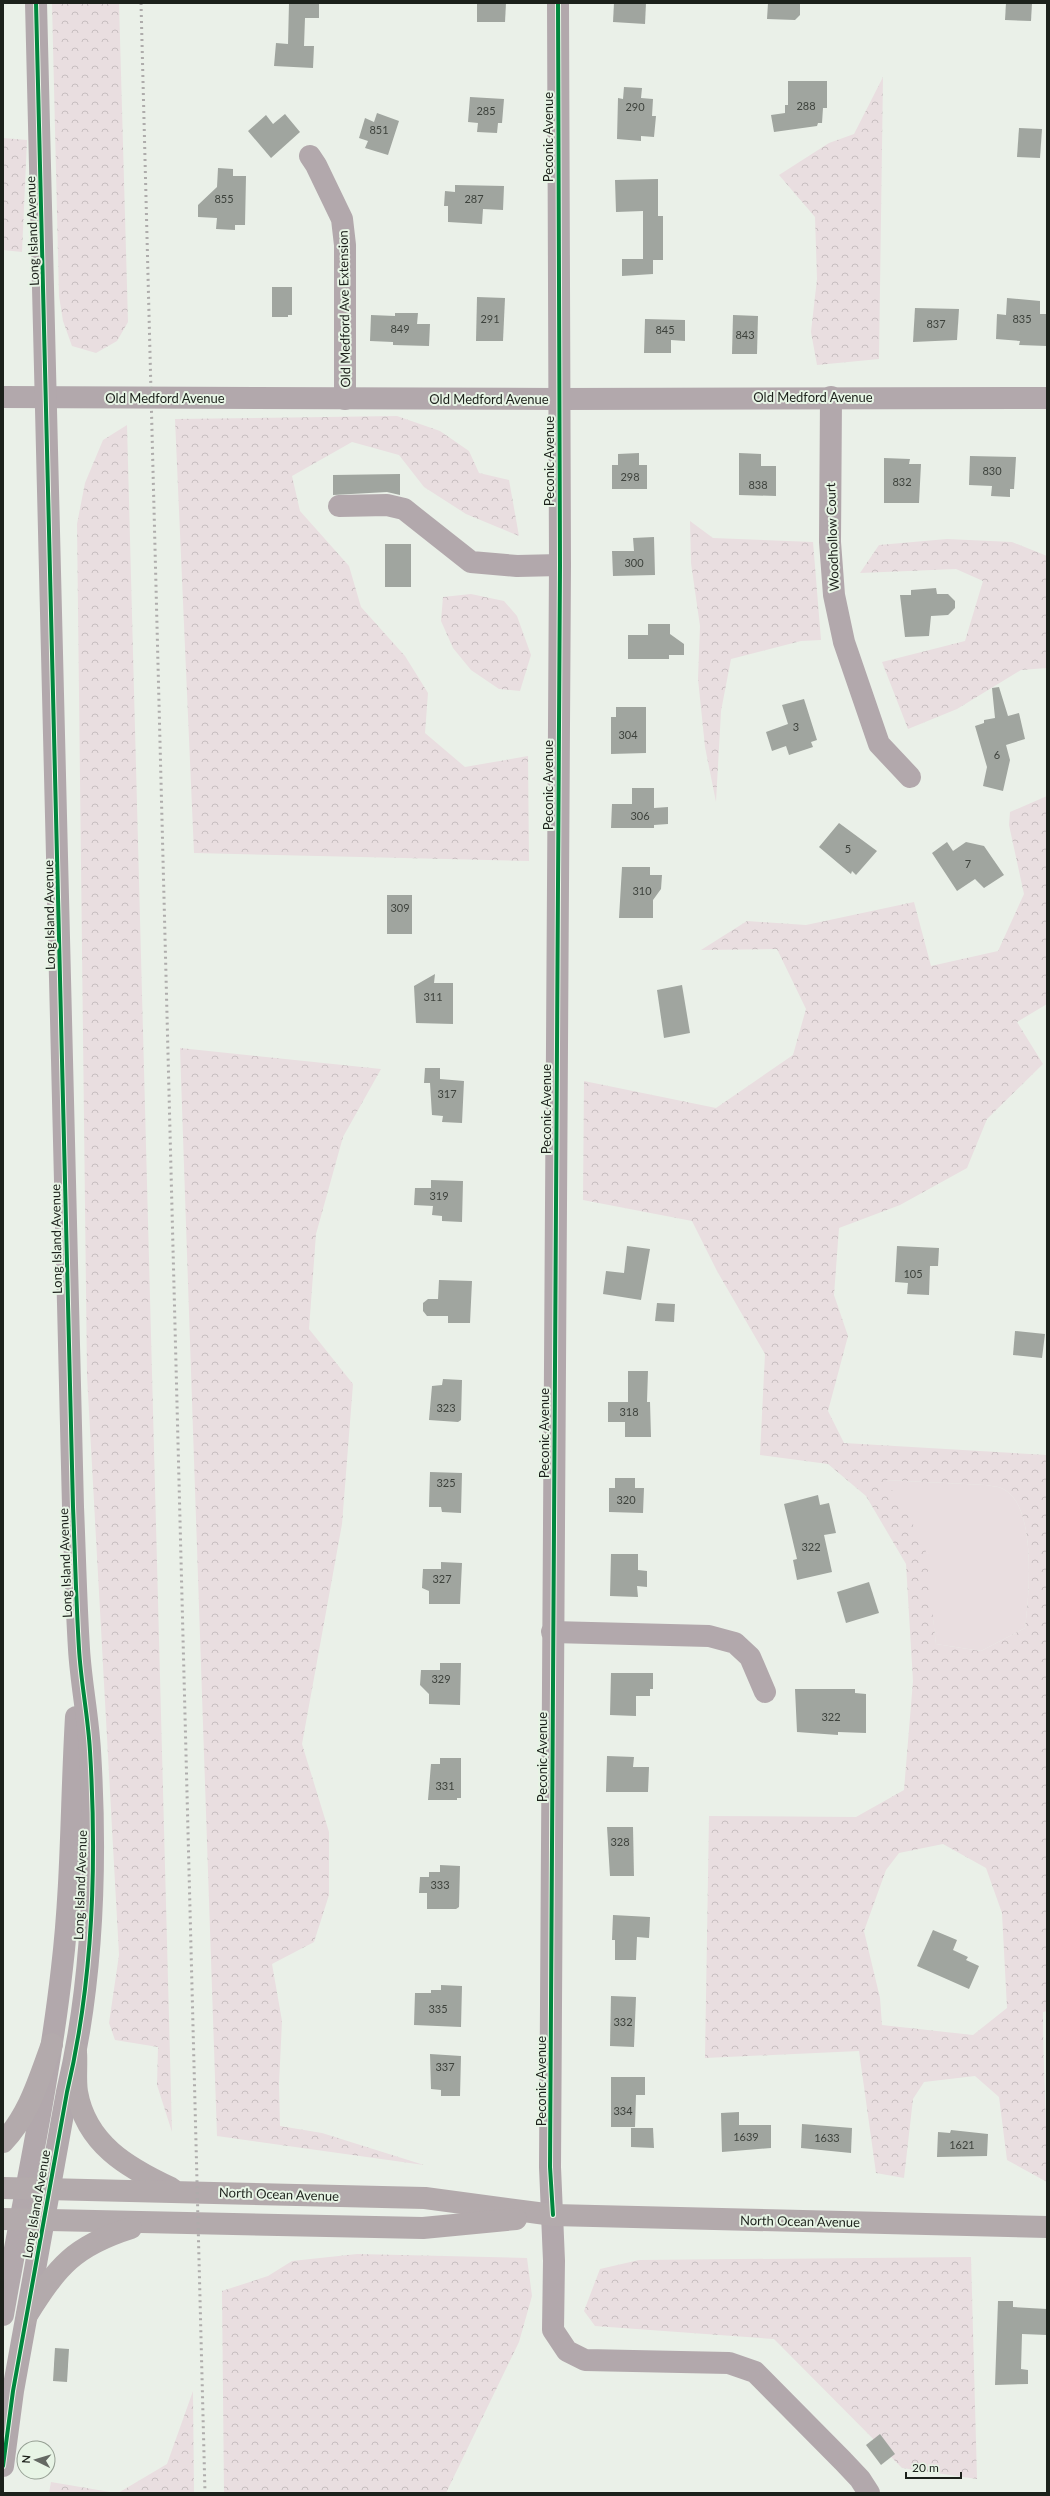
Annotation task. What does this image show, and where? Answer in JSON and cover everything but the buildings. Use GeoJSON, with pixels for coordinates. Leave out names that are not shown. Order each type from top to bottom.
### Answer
{"type":"FeatureCollection","features":[{"type":"Feature","properties":{"kind":"main road"},"geometry":{"type":"LineString","coordinates":[[3,2142],[12,2132],[29,2104],[52,2044]]}},
{"type":"Feature","properties":{"kind":"main road"},"geometry":{"type":"LineString","coordinates":[[76,2052],[77,2091],[82,2108],[98,2138],[123,2163],[178,2191]]}},
{"type":"Feature","properties":{"kind":"main road","name":"North Ocean Avenue"},"geometry":{"type":"LineString","coordinates":[[3,2188],[425,2198],[553,2215],[1047,2227]]}},
{"type":"Feature","properties":{"kind":"main road","name":"North Ocean Avenue"},"geometry":{"type":"LineString","coordinates":[[11,2220],[423,2228],[553,2215]]}},
{"type":"Feature","properties":{"kind":"main road"},"geometry":{"type":"LineString","coordinates":[[27,2315],[49,2281],[74,2255],[108,2235],[144,2223]]}},
{"type":"Feature","properties":{"kind":"street","name":"Long Island Avenue"},"geometry":{"type":"LineString","coordinates":[[3,2314],[11,2220],[25,2189],[52,2044],[62,1968],[71,1875],[79,1650],[67,1276],[47,397],[36,3]]}},
{"type":"Feature","properties":{"kind":"street","name":"Peconic Avenue"},"geometry":{"type":"LineString","coordinates":[[558,3],[558,399],[560,564],[552,1632],[550,2167],[553,2215],[553,2330],[567,2351],[585,2360],[729,2363],[754,2372],[843,2461],[869,2493]]}},
{"type":"Feature","properties":{"kind":"street","name":"Old Medford Ave Extension"},"geometry":{"type":"LineString","coordinates":[[310,156],[316,165],[342,219],[346,245],[345,399]]}},
{"type":"Feature","properties":{"kind":"street","name":"Old Medford Avenue"},"geometry":{"type":"LineString","coordinates":[[3,397],[345,399],[832,397],[1047,398]]}},
{"type":"Feature","properties":{"kind":"street","name":"Woodhollow Court"},"geometry":{"type":"LineString","coordinates":[[832,397],[830,542],[834,595],[844,642],[879,744],[910,777]]}},
{"type":"Feature","properties":{"kind":"street"},"geometry":{"type":"LineString","coordinates":[[339,506],[387,505],[404,509],[471,562],[517,566],[560,564]]}},
{"type":"Feature","properties":{"kind":"street"},"geometry":{"type":"LineString","coordinates":[[552,1632],[709,1636],[735,1642],[750,1657],[765,1692]]}},
{"type":"Feature","properties":{"kind":"street","name":"Long Island Avenue"},"geometry":{"type":"LineString","coordinates":[[3,2465],[13,2391],[67,2092],[76,2052],[88,1952],[93,1856],[90,1749],[79,1650]]}},
{"type":"Feature","properties":{"kind":"green space"},"geometry":{"type":"Polygon","coordinates":[[[52,3],[119,3],[128,322],[117,341],[96,353],[72,346],[63,321],[59,296],[52,3]]]}},
{"type":"Feature","properties":{"kind":"green space"},"geometry":{"type":"Polygon","coordinates":[[[883,77],[879,359],[817,365],[811,332],[817,279],[815,217],[779,175],[829,143],[854,134],[883,77]]]}},
{"type":"Feature","properties":{"kind":"green space"},"geometry":{"type":"Polygon","coordinates":[[[3,138],[27,140],[22,252],[3,250],[3,138]]]}},
{"type":"Feature","properties":{"kind":"green space"},"geometry":{"type":"Polygon","coordinates":[[[397,416],[440,431],[469,451],[479,473],[509,480],[519,536],[466,514],[424,487],[399,455],[352,442],[292,476],[300,511],[349,566],[361,607],[405,656],[428,693],[425,733],[465,767],[528,756],[529,861],[194,853],[175,419],[397,416]]]}},
{"type":"Feature","properties":{"kind":"green space"},"geometry":{"type":"Polygon","coordinates":[[[127,425],[172,2132],[157,2085],[158,2047],[115,2040],[109,2023],[119,1955],[87,1375],[77,524],[85,483],[103,440],[127,425]]]}},
{"type":"Feature","properties":{"kind":"green space"},"geometry":{"type":"Polygon","coordinates":[[[690,521],[713,538],[813,542],[821,640],[801,641],[731,659],[721,711],[716,802],[705,747],[698,679],[700,626],[691,563],[690,521]]]}},
{"type":"Feature","properties":{"kind":"green space"},"geometry":{"type":"Polygon","coordinates":[[[947,539],[1012,542],[1047,556],[1047,668],[1021,670],[957,709],[908,729],[882,662],[965,641],[983,581],[956,569],[860,573],[879,545],[947,539]]]}},
{"type":"Feature","properties":{"kind":"green space"},"geometry":{"type":"Polygon","coordinates":[[[471,594],[504,601],[517,616],[531,655],[520,691],[499,689],[471,670],[453,648],[441,621],[443,597],[471,594]]]}},
{"type":"Feature","properties":{"kind":"green space"},"geometry":{"type":"Polygon","coordinates":[[[1047,796],[1047,1004],[1017,1022],[1043,1064],[987,1119],[967,1168],[900,1205],[839,1228],[834,1295],[848,1336],[828,1411],[844,1443],[1047,1455],[1047,2011],[1043,2012],[1047,2182],[1007,2160],[999,2097],[975,2076],[924,2082],[913,2099],[904,2178],[876,2173],[859,2051],[705,2058],[709,1816],[856,1817],[904,1790],[913,1681],[906,1564],[866,1496],[828,1464],[760,1455],[765,1354],[717,1271],[692,1221],[583,1200],[584,1081],[716,1108],[793,1055],[806,1009],[777,949],[701,950],[747,921],[806,925],[914,902],[931,966],[998,951],[1024,894],[1009,825],[1010,812],[1047,796]],[[886,1480],[925,1544],[936,1644],[981,1651],[1025,1628],[1029,1574],[1026,1530],[1021,1511],[1013,1497],[1001,1488],[995,1486],[886,1480]],[[943,1844],[899,1853],[886,1870],[864,1931],[880,1998],[882,2025],[973,2035],[1007,2008],[1002,1913],[986,1868],[943,1844]]]}},
{"type":"Feature","properties":{"kind":"green space"},"geometry":{"type":"Polygon","coordinates":[[[180,1048],[381,1069],[343,1137],[316,1234],[309,1329],[353,1384],[342,1524],[302,1744],[329,1832],[329,1895],[314,1942],[272,1964],[282,2021],[279,2084],[280,2126],[322,2133],[424,2165],[217,2136],[180,1048]]]}},
{"type":"Feature","properties":{"kind":"green space"},"geometry":{"type":"Polygon","coordinates":[[[886,1480],[995,1486],[1001,1488],[1013,1497],[1021,1511],[1026,1530],[1029,1574],[1025,1628],[981,1651],[936,1644],[933,1619],[886,1480]]]}},
{"type":"Feature","properties":{"kind":"green space"},"geometry":{"type":"Polygon","coordinates":[[[357,2254],[527,2258],[532,2296],[519,2342],[446,2493],[224,2493],[222,2291],[268,2276],[292,2261],[357,2254]]]}},
{"type":"Feature","properties":{"kind":"green space"},"geometry":{"type":"Polygon","coordinates":[[[971,2257],[977,2479],[902,2468],[774,2339],[595,2326],[584,2311],[600,2269],[639,2260],[971,2257]]]}},
{"type":"Feature","properties":{"kind":"green space"},"geometry":{"type":"Polygon","coordinates":[[[193,2391],[194,2493],[118,2493],[167,2464],[193,2391]]]}},
{"type":"Feature","properties":{"kind":"green space"},"geometry":{"type":"Polygon","coordinates":[[[51,2482],[116,2493],[49,2493],[51,2482]]]}},
{"type":"Feature","properties":{"kind":"railway"},"geometry":{"type":"LineString","coordinates":[[141,3],[205,2493]]}},
{"type":"Feature","properties":{"kind":"cycle path"},"geometry":{"type":"LineString","coordinates":[[3,2466],[13,2391],[83,2008],[88,1966],[93,1880],[90,1751],[79,1649],[73,1507],[36,3]]}},
{"type":"Feature","properties":{"kind":"cycle path"},"geometry":{"type":"LineString","coordinates":[[553,2215],[550,2167],[560,565],[558,3]]}}]}
